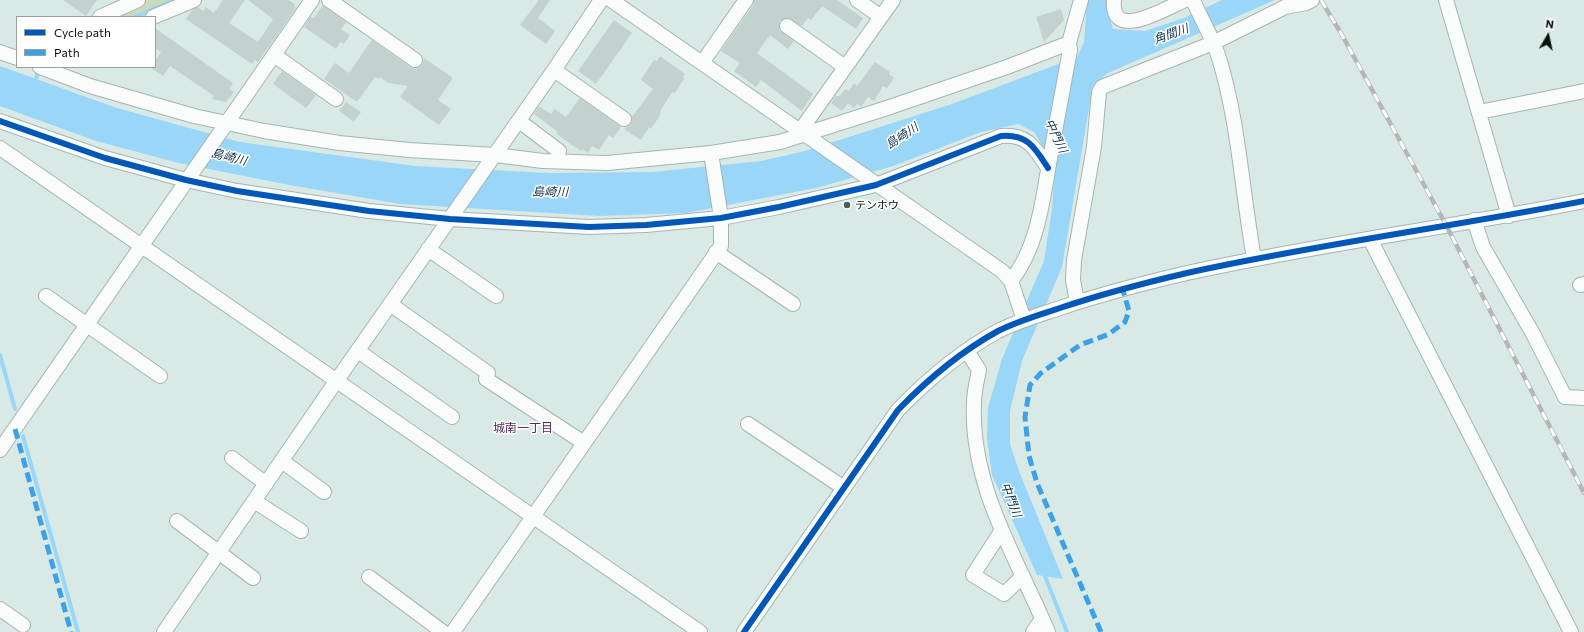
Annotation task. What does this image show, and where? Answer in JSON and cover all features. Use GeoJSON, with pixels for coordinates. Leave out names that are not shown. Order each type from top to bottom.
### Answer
{"type":"FeatureCollection","features":[{"type":"Feature","properties":{"kind":"street"},"geometry":{"type":"LineString","coordinates":[[102,16],[138,0]]}},
{"type":"Feature","properties":{"kind":"street"},"geometry":{"type":"LineString","coordinates":[[155,16],[194,0]]}},
{"type":"Feature","properties":{"kind":"street"},"geometry":{"type":"LineString","coordinates":[[0,450],[312,0]]}},
{"type":"Feature","properties":{"kind":"street"},"geometry":{"type":"LineString","coordinates":[[329,0],[415,60]]}},
{"type":"Feature","properties":{"kind":"street"},"geometry":{"type":"LineString","coordinates":[[164,632],[428,249],[519,121],[601,0]]}},
{"type":"Feature","properties":{"kind":"street"},"geometry":{"type":"LineString","coordinates":[[611,0],[996,267],[1011,281],[1024,320]]}},
{"type":"Feature","properties":{"kind":"street"},"geometry":{"type":"LineString","coordinates":[[702,63],[746,0]]}},
{"type":"Feature","properties":{"kind":"street"},"geometry":{"type":"LineString","coordinates":[[856,0],[881,17]]}},
{"type":"Feature","properties":{"kind":"street"},"geometry":{"type":"LineString","coordinates":[[807,136],[845,67],[893,0]]}},
{"type":"Feature","properties":{"kind":"street"},"geometry":{"type":"LineString","coordinates":[[1011,281],[1019,271],[1037,228],[1050,162],[1069,46],[1081,0]]}},
{"type":"Feature","properties":{"kind":"street"},"geometry":{"type":"LineString","coordinates":[[1114,0],[1113,9],[1117,17],[1122,21],[1134,22],[1185,0]]}},
{"type":"Feature","properties":{"kind":"street"},"geometry":{"type":"LineString","coordinates":[[1193,0],[1219,58],[1234,119],[1246,217],[1254,258]]}},
{"type":"Feature","properties":{"kind":"street"},"geometry":{"type":"LineString","coordinates":[[1077,302],[1073,280],[1074,260],[1094,147],[1099,92],[1102,87],[1212,41],[1285,7],[1306,3],[1312,0]]}},
{"type":"Feature","properties":{"kind":"street"},"geometry":{"type":"LineString","coordinates":[[1446,0],[1509,216]]}},
{"type":"Feature","properties":{"kind":"street"},"geometry":{"type":"LineString","coordinates":[[787,26],[845,67]]}},
{"type":"Feature","properties":{"kind":"street"},"geometry":{"type":"LineString","coordinates":[[43,68],[90,86],[225,125],[339,143],[409,150],[493,158],[607,163],[712,156],[807,136],[1069,46]]}},
{"type":"Feature","properties":{"kind":"street"},"geometry":{"type":"LineString","coordinates":[[0,52],[16,58]]}},
{"type":"Feature","properties":{"kind":"street"},"geometry":{"type":"LineString","coordinates":[[274,55],[336,99]]}},
{"type":"Feature","properties":{"kind":"street"},"geometry":{"type":"LineString","coordinates":[[554,70],[624,119]]}},
{"type":"Feature","properties":{"kind":"street"},"geometry":{"type":"LineString","coordinates":[[1479,112],[1584,91]]}},
{"type":"Feature","properties":{"kind":"street"},"geometry":{"type":"LineString","coordinates":[[0,121],[105,158],[238,191],[369,211],[589,227],[646,225],[779,207],[872,182],[1001,136],[1019,136],[1033,146],[1050,162]]}},
{"type":"Feature","properties":{"kind":"street"},"geometry":{"type":"LineString","coordinates":[[519,121],[559,151]]}},
{"type":"Feature","properties":{"kind":"street"},"geometry":{"type":"LineString","coordinates":[[0,148],[700,632]]}},
{"type":"Feature","properties":{"kind":"street"},"geometry":{"type":"LineString","coordinates":[[453,632],[721,246],[720,215],[712,156]]}},
{"type":"Feature","properties":{"kind":"street"},"geometry":{"type":"LineString","coordinates":[[744,632],[898,410],[921,385],[967,351],[998,332],[1024,320],[1122,288],[1254,258],[1474,220],[1509,216],[1584,201]]}},
{"type":"Feature","properties":{"kind":"street"},"geometry":{"type":"LineString","coordinates":[[1474,220],[1483,247],[1532,332],[1565,397],[1584,398]]}},
{"type":"Feature","properties":{"kind":"street"},"geometry":{"type":"LineString","coordinates":[[1370,239],[1571,632]]}},
{"type":"Feature","properties":{"kind":"street"},"geometry":{"type":"LineString","coordinates":[[428,249],[496,296]]}},
{"type":"Feature","properties":{"kind":"street"},"geometry":{"type":"LineString","coordinates":[[716,252],[793,304]]}},
{"type":"Feature","properties":{"kind":"street"},"geometry":{"type":"LineString","coordinates":[[46,296],[160,376]]}},
{"type":"Feature","properties":{"kind":"street"},"geometry":{"type":"LineString","coordinates":[[390,304],[487,376],[584,443]]}},
{"type":"Feature","properties":{"kind":"street"},"geometry":{"type":"LineString","coordinates":[[358,351],[452,416]]}},
{"type":"Feature","properties":{"kind":"street"},"geometry":{"type":"LineString","coordinates":[[967,351],[979,370],[974,401],[974,427],[987,497],[1048,632]]}},
{"type":"Feature","properties":{"kind":"street"},"geometry":{"type":"LineString","coordinates":[[748,424],[844,488]]}},
{"type":"Feature","properties":{"kind":"street"},"geometry":{"type":"LineString","coordinates":[[232,458],[266,484]]}},
{"type":"Feature","properties":{"kind":"street"},"geometry":{"type":"LineString","coordinates":[[282,461],[324,492]]}},
{"type":"Feature","properties":{"kind":"street"},"geometry":{"type":"LineString","coordinates":[[254,501],[301,532]]}},
{"type":"Feature","properties":{"kind":"street"},"geometry":{"type":"LineString","coordinates":[[178,521],[253,578]]}},
{"type":"Feature","properties":{"kind":"street"},"geometry":{"type":"LineString","coordinates":[[1002,530],[973,575],[1004,594],[1022,576]]}},
{"type":"Feature","properties":{"kind":"street"},"geometry":{"type":"LineString","coordinates":[[369,577],[443,632]]}},
{"type":"Feature","properties":{"kind":"street"},"geometry":{"type":"LineString","coordinates":[[0,609],[23,625]]}},
{"type":"Feature","properties":{"kind":"street"},"geometry":{"type":"LineString","coordinates":[[1033,632],[1042,619]]}},
{"type":"Feature","properties":{"kind":"green space"},"geometry":{"type":"Polygon","coordinates":[[[148,0],[183,0],[145,16],[113,16],[148,0]]]}},
{"type":"Feature","properties":{"kind":"water"},"geometry":{"type":"Polygon","coordinates":[[[1087,0],[1108,0],[1109,16],[1113,29],[1145,31],[1184,18],[1222,0],[1275,0],[1108,73],[1093,85],[1062,267],[1022,361],[1010,411],[1010,444],[1019,471],[1063,579],[1037,575],[992,475],[987,439],[988,408],[1002,359],[1044,261],[1052,209],[1054,182],[1045,150],[1034,132],[1018,124],[981,132],[893,166],[816,188],[686,213],[600,216],[400,204],[284,184],[179,163],[96,141],[0,106],[0,66],[117,108],[240,142],[415,166],[549,173],[652,172],[761,161],[805,151],[952,104],[1077,57],[1084,42],[1087,0]]]}},
{"type":"Feature","properties":{"kind":"building"},"geometry":{"type":"Polygon","coordinates":[[[63,0],[97,0],[86,16],[63,0]]]}},
{"type":"Feature","properties":{"kind":"building"},"geometry":{"type":"Polygon","coordinates":[[[223,0],[245,0],[229,23],[258,42],[273,19],[248,0],[288,0],[295,4],[294,6],[296,8],[258,62],[255,60],[252,64],[186,19],[193,9],[198,7],[203,11],[206,7],[214,13],[223,0]]]}},
{"type":"Feature","properties":{"kind":"building"},"geometry":{"type":"Polygon","coordinates":[[[539,0],[550,0],[538,18],[555,31],[546,44],[520,25],[539,0]]]}},
{"type":"Feature","properties":{"kind":"building"},"geometry":{"type":"Polygon","coordinates":[[[754,0],[837,0],[863,18],[856,29],[822,6],[811,20],[808,18],[802,26],[788,18],[780,21],[779,30],[794,41],[788,49],[770,35],[757,53],[813,94],[802,111],[761,80],[756,87],[734,71],[740,63],[721,51],[753,5],[754,0]]]}},
{"type":"Feature","properties":{"kind":"building"},"geometry":{"type":"Polygon","coordinates":[[[323,5],[346,22],[341,29],[350,35],[344,44],[340,42],[336,49],[304,27],[310,17],[314,18],[323,5]]]}},
{"type":"Feature","properties":{"kind":"building"},"geometry":{"type":"Polygon","coordinates":[[[1061,9],[1064,20],[1044,42],[1036,17],[1061,9]]]}},
{"type":"Feature","properties":{"kind":"building"},"geometry":{"type":"Polygon","coordinates":[[[614,20],[632,33],[596,84],[578,71],[614,20]]]}},
{"type":"Feature","properties":{"kind":"building"},"geometry":{"type":"Polygon","coordinates":[[[156,29],[233,83],[229,89],[234,92],[226,102],[212,99],[214,96],[170,66],[163,76],[151,68],[156,68],[156,60],[161,52],[156,49],[156,29]]]}},
{"type":"Feature","properties":{"kind":"building"},"geometry":{"type":"Polygon","coordinates":[[[372,40],[410,67],[416,69],[422,65],[424,58],[453,78],[438,100],[451,109],[439,125],[400,97],[408,86],[388,83],[380,77],[379,79],[375,77],[357,102],[324,79],[335,63],[349,73],[372,40]]]}},
{"type":"Feature","properties":{"kind":"building"},"geometry":{"type":"Polygon","coordinates":[[[660,56],[685,74],[683,77],[684,79],[675,93],[672,92],[661,110],[659,117],[651,129],[649,127],[641,140],[624,129],[631,124],[632,117],[653,89],[641,80],[654,60],[657,61],[660,56]]]}},
{"type":"Feature","properties":{"kind":"building"},"geometry":{"type":"Polygon","coordinates":[[[875,62],[890,72],[889,74],[894,78],[887,88],[883,86],[874,101],[868,97],[861,107],[857,104],[854,108],[848,103],[842,111],[831,103],[836,96],[840,96],[845,89],[849,91],[854,83],[857,86],[875,62]]]}},
{"type":"Feature","properties":{"kind":"building"},"geometry":{"type":"Polygon","coordinates":[[[282,71],[316,95],[306,108],[273,84],[282,71]]]}},
{"type":"Feature","properties":{"kind":"building"},"geometry":{"type":"Polygon","coordinates":[[[580,98],[621,127],[613,138],[609,135],[599,150],[592,146],[588,153],[582,149],[581,151],[569,143],[557,134],[558,132],[534,114],[539,106],[551,114],[555,109],[566,117],[580,98]]]}},
{"type":"Feature","properties":{"kind":"building"},"geometry":{"type":"Polygon","coordinates":[[[346,102],[361,112],[354,122],[339,111],[346,102]]]}},
{"type":"Feature","properties":{"kind":"waterway"},"geometry":{"type":"LineString","coordinates":[[137,16],[174,0]]}},
{"type":"Feature","properties":{"kind":"waterway"},"geometry":{"type":"LineString","coordinates":[[34,84],[38,73]]}},
{"type":"Feature","properties":{"kind":"waterway"},"geometry":{"type":"LineString","coordinates":[[0,355],[15,409]]}},
{"type":"Feature","properties":{"kind":"waterway"},"geometry":{"type":"LineString","coordinates":[[23,436],[78,632]]}},
{"type":"Feature","properties":{"kind":"waterway","name":"中門川"},"geometry":{"type":"LineString","coordinates":[[1043,571],[1067,632]]}},
{"type":"Feature","properties":{"kind":"railway"},"geometry":{"type":"LineString","coordinates":[[1321,0],[1342,35],[1446,225],[1584,493]]}},
{"type":"Feature","properties":{"kind":"marked path"},"geometry":{"type":"LineString","coordinates":[[1101,632],[1037,483],[1029,456],[1025,417],[1030,385],[1041,373],[1080,345],[1109,334],[1125,322],[1129,311],[1122,287]]}},
{"type":"Feature","properties":{"kind":"marked path"},"geometry":{"type":"LineString","coordinates":[[15,429],[71,632]]}},
{"type":"Feature","properties":{"kind":"cycle path"},"geometry":{"type":"LineString","coordinates":[[0,121],[105,158],[186,180],[237,191],[369,211],[450,219],[589,227],[646,225],[721,218],[779,207],[876,185],[1001,136],[1018,137],[1030,144],[1048,168]]}},
{"type":"Feature","properties":{"kind":"cycle path"},"geometry":{"type":"LineString","coordinates":[[744,632],[898,410],[957,357],[998,331],[1029,318],[1092,298],[1187,273],[1335,244],[1584,201]]}},
{"type":"Feature","properties":{"kind":"place","name":"テンホウ"},"geometry":{"type":"Point","coordinates":[847,205]}},
{"type":"Feature","properties":{"kind":"district","name":"城南一丁目"},"geometry":{"type":"Point","coordinates":[523,428]}},
{"type":"Feature","properties":{"kind":"water label","name":"角間川"},"geometry":{"type":"Point","coordinates":[1171,34]}},
{"type":"Feature","properties":{"kind":"water label","name":"島崎川"},"geometry":{"type":"Point","coordinates":[902,136]}},
{"type":"Feature","properties":{"kind":"water label","name":"島崎川"},"geometry":{"type":"Point","coordinates":[229,157]}},
{"type":"Feature","properties":{"kind":"water label","name":"島崎川"},"geometry":{"type":"Point","coordinates":[550,192]}}]}
